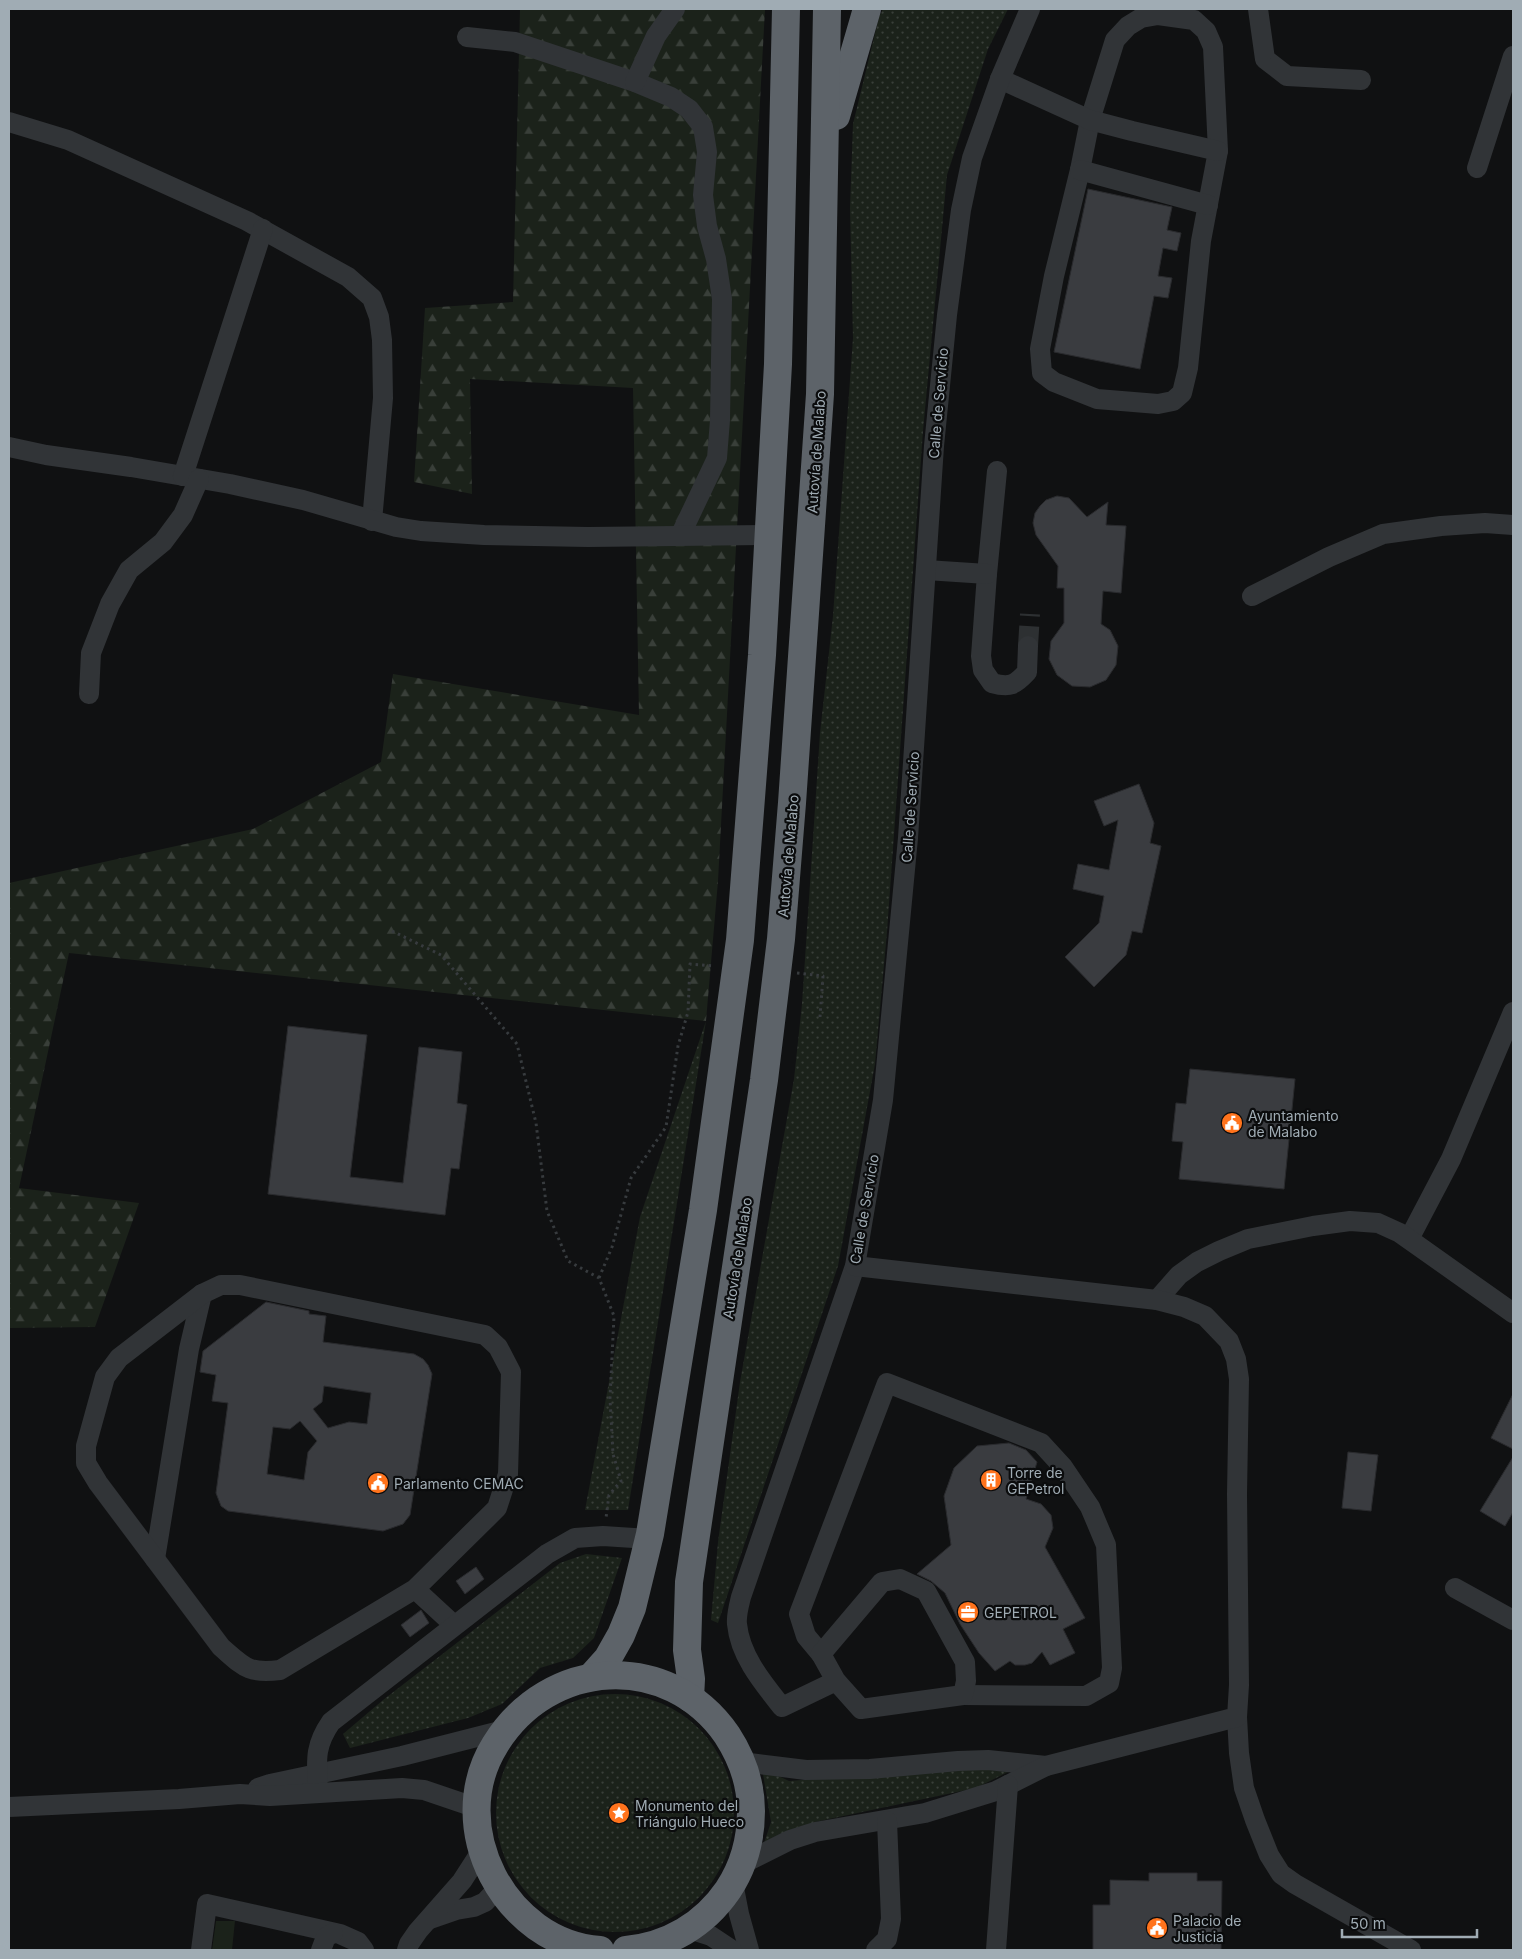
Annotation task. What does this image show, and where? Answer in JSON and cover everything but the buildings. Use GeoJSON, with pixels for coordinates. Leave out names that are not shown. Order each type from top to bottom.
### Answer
{"type":"FeatureCollection","features":[{"type":"Feature","properties":{"kind":"highway"},"geometry":{"type":"LineString","coordinates":[[590,1677],[608,1658],[621,1635],[632,1608],[648,1539],[704,1210],[740,940],[762,655],[778,364],[786,9]]}},
{"type":"Feature","properties":{"kind":"highway","name":"Autovía de Malabo"},"geometry":{"type":"LineString","coordinates":[[690,1698],[691,1679],[686,1650],[689,1582],[764,1080],[781,939],[820,394],[827,9]]}},
{"type":"Feature","properties":{"kind":"highway"},"geometry":{"type":"LineString","coordinates":[[824,164],[844,84],[857,47],[867,9]]}},
{"type":"Feature","properties":{"kind":"highway"},"geometry":{"type":"LineString","coordinates":[[600,1950],[568,1943],[546,1933],[526,1919],[511,1904],[498,1888],[489,1870],[482,1850],[477,1808],[479,1788],[493,1748],[504,1730],[518,1715],[534,1701],[570,1682],[590,1677],[611,1675],[632,1676],[672,1688],[690,1698],[706,1711],[721,1726],[733,1743],[742,1762],[748,1782],[751,1803],[751,1824],[748,1844],[737,1874],[721,1901],[689,1929],[666,1942],[635,1950]]}},
{"type":"Feature","properties":{"kind":"highway"},"geometry":{"type":"LineString","coordinates":[[526,1919],[535,1950]]}},
{"type":"Feature","properties":{"kind":"street"},"geometry":{"type":"LineString","coordinates":[[635,82],[656,36],[676,9]]}},
{"type":"Feature","properties":{"kind":"street","name":"Calle de Servicio"},"geometry":{"type":"LineString","coordinates":[[836,1681],[782,1706],[749,1662],[736,1623],[741,1597],[855,1266],[884,1090],[908,838],[934,446],[947,315],[961,210],[972,158],[1000,79],[1030,9]]}},
{"type":"Feature","properties":{"kind":"street"},"geometry":{"type":"LineString","coordinates":[[1258,9],[1265,60],[1287,76],[1361,80]]}},
{"type":"Feature","properties":{"kind":"street"},"geometry":{"type":"LineString","coordinates":[[1158,15],[1194,20],[1206,30],[1213,47],[1218,151],[1201,241],[1188,368],[1182,393],[1173,401],[1158,404],[1097,399],[1054,382],[1042,373],[1040,349],[1054,276],[1090,120],[1115,40],[1128,26],[1141,18],[1158,15]]}},
{"type":"Feature","properties":{"kind":"street"},"geometry":{"type":"LineString","coordinates":[[467,37],[515,42],[635,82],[671,97],[689,109],[704,127],[707,152],[704,195],[707,226],[716,259],[722,299],[720,420],[716,458],[680,536]]}},
{"type":"Feature","properties":{"kind":"street"},"geometry":{"type":"LineString","coordinates":[[1477,168],[1506,102],[1513,56]]}},
{"type":"Feature","properties":{"kind":"street"},"geometry":{"type":"LineString","coordinates":[[1000,79],[1090,120],[1218,151]]}},
{"type":"Feature","properties":{"kind":"street"},"geometry":{"type":"LineString","coordinates":[[9,122],[68,140],[247,221],[348,276],[372,298],[379,317],[382,340],[383,398],[372,521]]}},
{"type":"Feature","properties":{"kind":"street"},"geometry":{"type":"LineString","coordinates":[[1080,170],[1208,206]]}},
{"type":"Feature","properties":{"kind":"street"},"geometry":{"type":"LineString","coordinates":[[89,694],[91,653],[110,604],[129,570],[163,542],[183,515],[191,477],[263,229]]}},
{"type":"Feature","properties":{"kind":"street"},"geometry":{"type":"LineString","coordinates":[[9,447],[46,455],[191,477],[303,500],[372,521],[422,531],[484,535],[769,535]]}},
{"type":"Feature","properties":{"kind":"street"},"geometry":{"type":"LineString","coordinates":[[997,471],[987,574],[981,656],[982,670],[992,683],[1005,686],[1018,682],[1027,672],[1028,646]]}},
{"type":"Feature","properties":{"kind":"street"},"geometry":{"type":"LineString","coordinates":[[1252,596],[1329,556],[1384,534],[1485,522],[1513,525]]}},
{"type":"Feature","properties":{"kind":"street"},"geometry":{"type":"LineString","coordinates":[[926,570],[987,574]]}},
{"type":"Feature","properties":{"kind":"street"},"geometry":{"type":"LineString","coordinates":[[1409,1239],[1451,1159],[1513,1012]]}},
{"type":"Feature","properties":{"kind":"street"},"geometry":{"type":"LineString","coordinates":[[1157,1300],[1179,1276],[1197,1262],[1248,1239],[1313,1226],[1350,1221],[1378,1224],[1409,1239],[1513,1313]]}},
{"type":"Feature","properties":{"kind":"street"},"geometry":{"type":"LineString","coordinates":[[855,1266],[1157,1300],[1184,1307],[1205,1316],[1229,1340],[1236,1359],[1239,1379],[1237,1504],[1239,1685],[1237,1717],[1239,1753],[1244,1788],[1269,1855],[1281,1874],[1295,1884],[1411,1950]]}},
{"type":"Feature","properties":{"kind":"street"},"geometry":{"type":"LineString","coordinates":[[222,1285],[240,1285],[485,1335],[498,1347],[511,1372],[508,1474],[497,1508],[415,1589],[280,1670],[262,1672],[245,1667],[220,1646],[155,1559],[98,1483],[86,1463],[86,1446],[105,1377],[119,1358],[202,1294],[222,1285]]}},
{"type":"Feature","properties":{"kind":"street"},"geometry":{"type":"LineString","coordinates":[[155,1559],[189,1350],[202,1294]]}},
{"type":"Feature","properties":{"kind":"street"},"geometry":{"type":"LineString","coordinates":[[887,1383],[1041,1443],[1063,1467],[1090,1507],[1106,1545],[1112,1668],[1109,1683],[1086,1696],[963,1695],[861,1709],[836,1681],[822,1654],[806,1636],[799,1614],[887,1383]]}},
{"type":"Feature","properties":{"kind":"street"},"geometry":{"type":"LineString","coordinates":[[317,1783],[316,1752],[323,1733],[330,1722],[548,1554],[575,1538],[603,1536],[648,1539]]}},
{"type":"Feature","properties":{"kind":"street"},"geometry":{"type":"LineString","coordinates":[[822,1654],[882,1582],[900,1579],[926,1591],[965,1662],[966,1681],[963,1695]]}},
{"type":"Feature","properties":{"kind":"street"},"geometry":{"type":"LineString","coordinates":[[1455,1588],[1513,1620]]}},
{"type":"Feature","properties":{"kind":"street"},"geometry":{"type":"LineString","coordinates":[[415,1589],[454,1625]]}},
{"type":"Feature","properties":{"kind":"street"},"geometry":{"type":"LineString","coordinates":[[749,1950],[738,1914],[737,1874],[790,1840],[815,1832],[887,1821],[966,1802],[1008,1785],[1046,1766],[1237,1717]]}},
{"type":"Feature","properties":{"kind":"street"},"geometry":{"type":"LineString","coordinates":[[317,1783],[402,1756],[504,1730]]}},
{"type":"Feature","properties":{"kind":"street"},"geometry":{"type":"LineString","coordinates":[[742,1762],[806,1770],[870,1769],[965,1760],[988,1760],[1046,1766]]}},
{"type":"Feature","properties":{"kind":"street"},"geometry":{"type":"LineString","coordinates":[[9,1807],[179,1799],[240,1794],[270,1784],[317,1783],[416,1789],[432,1792],[477,1808]]}},
{"type":"Feature","properties":{"kind":"street"},"geometry":{"type":"LineString","coordinates":[[996,1950],[1008,1785]]}},
{"type":"Feature","properties":{"kind":"street"},"geometry":{"type":"LineString","coordinates":[[876,1950],[888,1938],[891,1918],[887,1821]]}},
{"type":"Feature","properties":{"kind":"street"},"geometry":{"type":"LineString","coordinates":[[407,1950],[418,1931],[462,1881],[482,1850]]}},
{"type":"Feature","properties":{"kind":"street"},"geometry":{"type":"LineString","coordinates":[[430,1919],[456,1910],[474,1908],[485,1902],[498,1888]]}},
{"type":"Feature","properties":{"kind":"street"},"geometry":{"type":"LineString","coordinates":[[201,1950],[207,1904],[349,1937],[358,1942],[364,1950]]}},
{"type":"Feature","properties":{"kind":"street"},"geometry":{"type":"LineString","coordinates":[[689,1929],[711,1936],[732,1950]]}},
{"type":"Feature","properties":{"kind":"street"},"geometry":{"type":"LineString","coordinates":[[321,1950],[326,1937],[333,1933]]}},
{"type":"Feature","properties":{"kind":"path"},"geometry":{"type":"LineString","coordinates":[[392,931],[441,955],[518,1044],[536,1124],[548,1211],[568,1261],[599,1278],[614,1316],[610,1398],[613,1454],[621,1481],[609,1495],[603,1536]]}},
{"type":"Feature","properties":{"kind":"path"},"geometry":{"type":"LineString","coordinates":[[599,1278],[612,1247],[631,1178],[666,1127],[678,1046],[688,1012],[690,964]]}},
{"type":"Feature","properties":{"kind":"path"},"geometry":{"type":"LineString","coordinates":[[820,1017],[823,976]]}},
{"type":"Feature","properties":{"kind":"green space"},"geometry":{"type":"Polygon","coordinates":[[[520,9],[765,9],[718,881],[706,1021],[69,953],[19,1188],[139,1203],[95,1327],[9,1328],[9,883],[253,829],[381,762],[393,674],[639,715],[633,388],[470,379],[472,494],[414,482],[425,308],[513,302],[520,9]]]}},
{"type":"Feature","properties":{"kind":"green space"},"geometry":{"type":"Polygon","coordinates":[[[883,9],[1008,9],[988,49],[947,175],[923,431],[887,932],[875,1064],[838,1266],[718,1623],[711,1620],[718,1542],[740,1382],[794,1079],[802,1004],[820,733],[833,616],[853,338],[850,208],[853,124],[879,17],[883,9]]]}},
{"type":"Feature","properties":{"kind":"green space"},"geometry":{"type":"Polygon","coordinates":[[[706,1021],[628,1510],[585,1510],[640,1217],[706,1021]]]}},
{"type":"Feature","properties":{"kind":"green space"},"geometry":{"type":"Polygon","coordinates":[[[586,1554],[622,1558],[594,1638],[573,1658],[540,1668],[502,1704],[468,1718],[350,1748],[343,1734],[383,1700],[560,1563],[586,1554]]]}},
{"type":"Feature","properties":{"kind":"green space"},"geometry":{"type":"Polygon","coordinates":[[[603,1694],[627,1694],[650,1699],[671,1708],[691,1721],[707,1737],[720,1757],[729,1778],[734,1801],[732,1836],[725,1859],[707,1889],[691,1905],[671,1918],[650,1927],[627,1932],[603,1932],[580,1927],[559,1918],[539,1905],[523,1889],[510,1869],[501,1848],[496,1825],[496,1801],[501,1778],[510,1757],[523,1737],[539,1721],[559,1708],[580,1699],[603,1694]]]}},
{"type":"Feature","properties":{"kind":"green space"},"geometry":{"type":"Polygon","coordinates":[[[984,1765],[1012,1770],[976,1788],[815,1822],[764,1843],[771,1822],[762,1768],[789,1781],[984,1765]]]}},
{"type":"Feature","properties":{"kind":"green space"},"geometry":{"type":"Polygon","coordinates":[[[216,1921],[235,1921],[232,1950],[212,1950],[216,1921]]]}},
{"type":"Feature","properties":{"kind":"tunnel"},"geometry":{"type":"LineString","coordinates":[[1028,646],[1030,614]]}},
{"type":"Feature","properties":{"kind":"place","name":"Ayuntamiento de Malabo"},"geometry":{"type":"Point","coordinates":[1232,1123]}},
{"type":"Feature","properties":{"kind":"place","name":"Torre de GEPetrol"},"geometry":{"type":"Point","coordinates":[991,1480]}},
{"type":"Feature","properties":{"kind":"place","name":"Parlamento CEMAC"},"geometry":{"type":"Point","coordinates":[378,1483]}},
{"type":"Feature","properties":{"kind":"place","name":"GEPETROL"},"geometry":{"type":"Point","coordinates":[968,1612]}},
{"type":"Feature","properties":{"kind":"place","name":"Monumento del Triángulo Hueco"},"geometry":{"type":"Point","coordinates":[619,1813]}},
{"type":"Feature","properties":{"kind":"place","name":"Palacio de Justicia"},"geometry":{"type":"Point","coordinates":[1157,1928]}}]}
